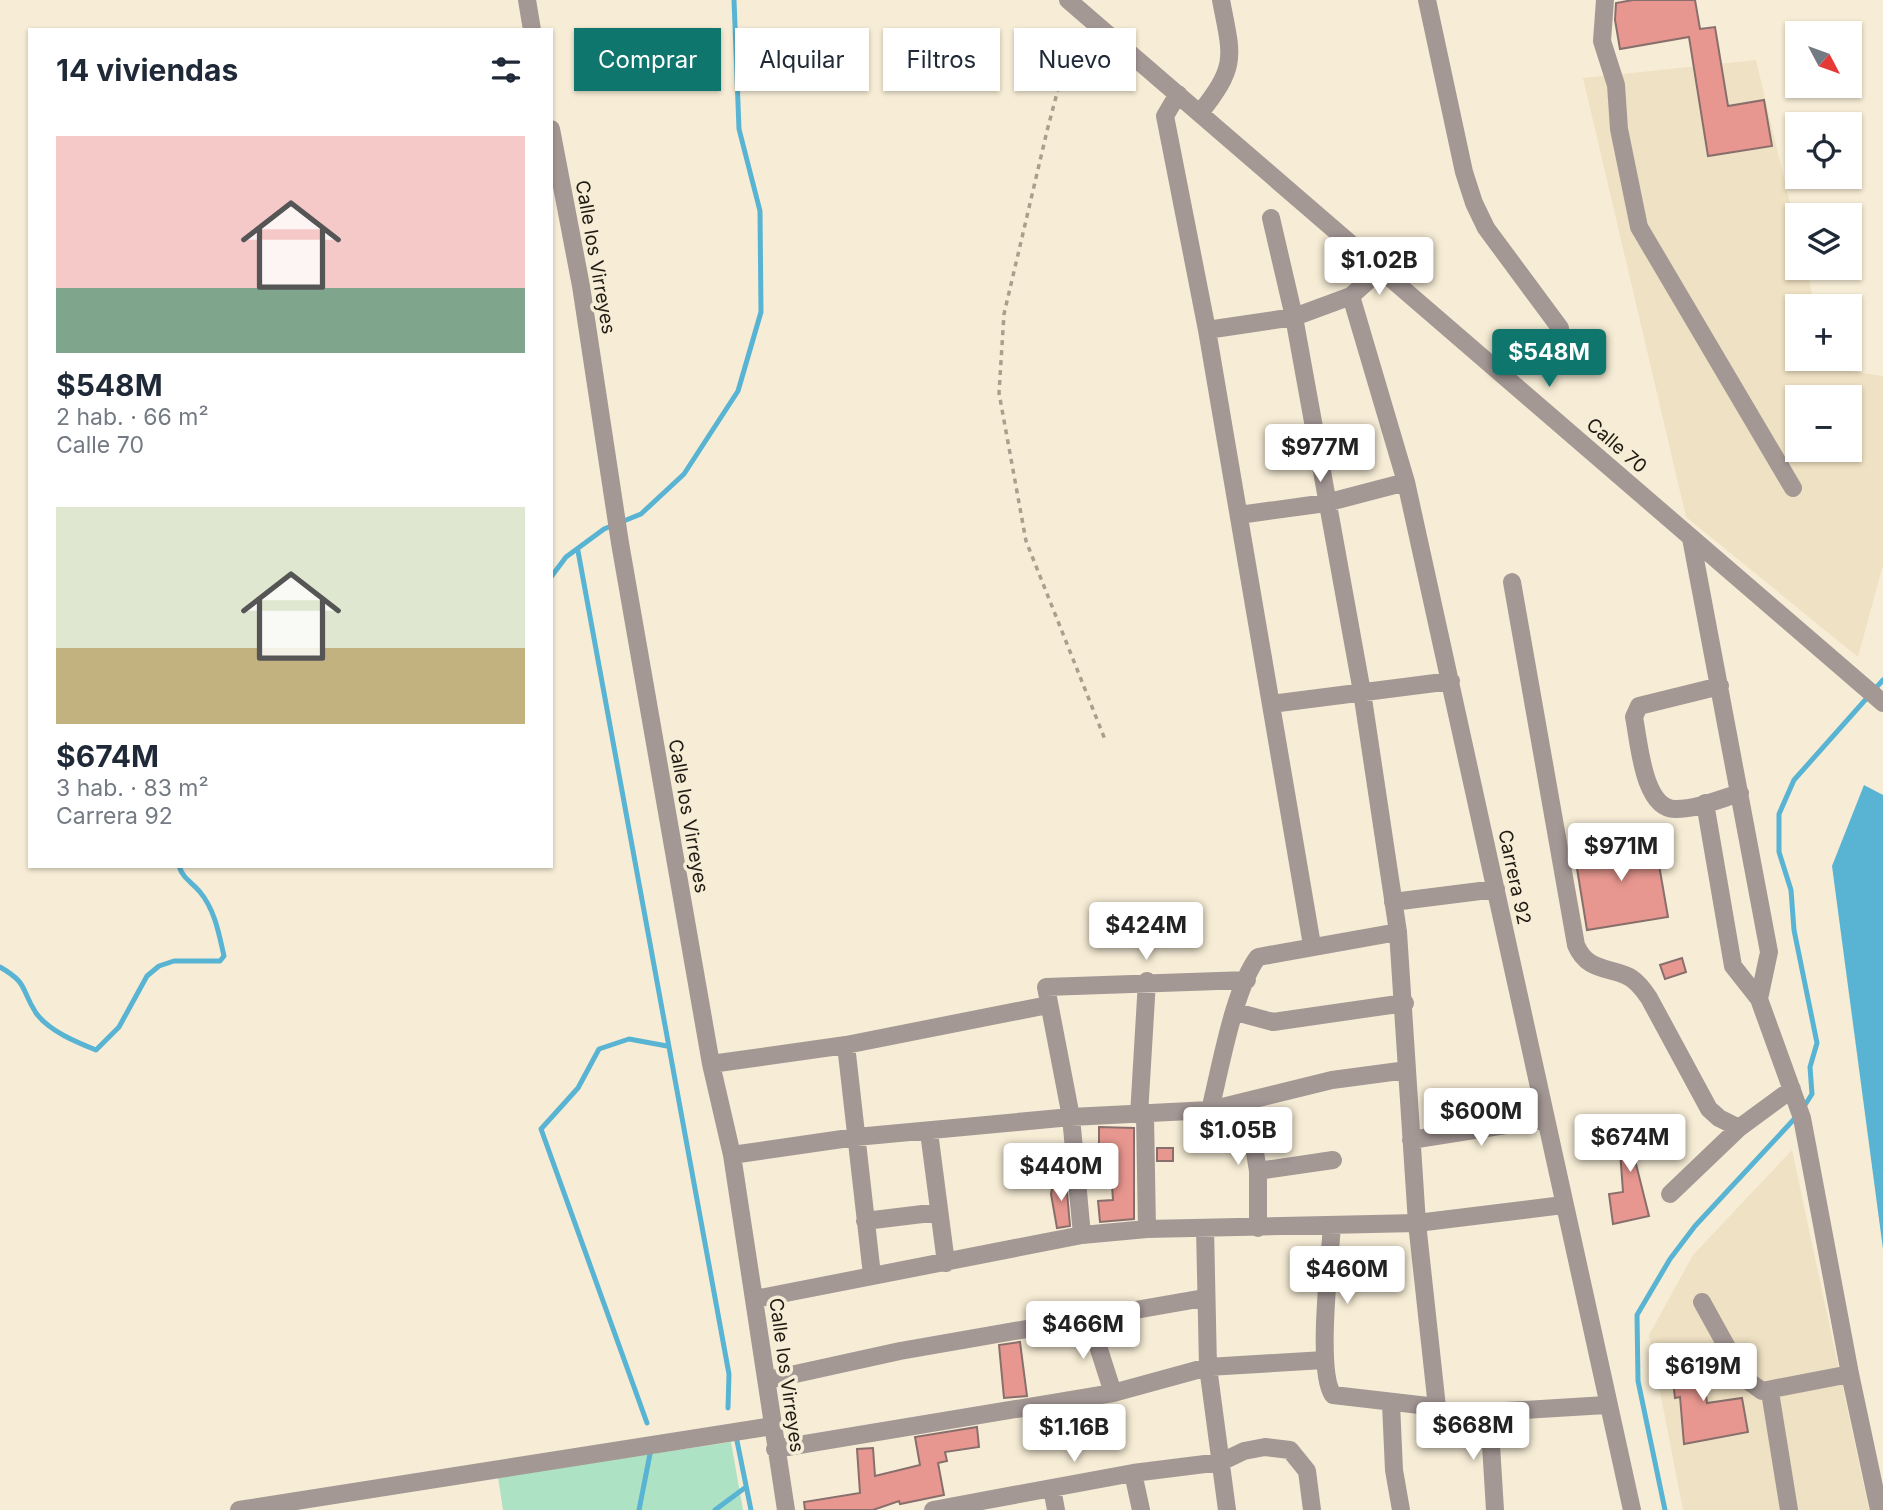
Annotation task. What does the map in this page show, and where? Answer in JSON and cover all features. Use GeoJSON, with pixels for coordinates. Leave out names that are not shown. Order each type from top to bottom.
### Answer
{"type":"FeatureCollection","features":[{"type":"Feature","properties":{"kind":"street"},"geometry":{"type":"LineString","coordinates":[[527,0],[532,28]]}},
{"type":"Feature","properties":{"kind":"street","name":"Calle 70"},"geometry":{"type":"LineString","coordinates":[[1068,0],[1882,702]]}},
{"type":"Feature","properties":{"kind":"street"},"geometry":{"type":"LineString","coordinates":[[1200,114],[1228,74],[1231,52],[1221,0]]}},
{"type":"Feature","properties":{"kind":"street"},"geometry":{"type":"LineString","coordinates":[[1427,0],[1464,172],[1474,203],[1486,228],[1560,328]]}},
{"type":"Feature","properties":{"kind":"street"},"geometry":{"type":"LineString","coordinates":[[1605,0],[1602,41],[1616,85],[1619,129],[1639,227],[1793,488]]}},
{"type":"Feature","properties":{"kind":"street"},"geometry":{"type":"LineString","coordinates":[[1178,94],[1165,116],[1207,330],[1312,946]]}},
{"type":"Feature","properties":{"kind":"street","name":"Calle los Virreyes"},"geometry":{"type":"LineString","coordinates":[[553,140],[603,418],[620,543],[711,1064],[732,1155],[786,1510]]}},
{"type":"Feature","properties":{"kind":"street"},"geometry":{"type":"LineString","coordinates":[[1271,218],[1294,317],[1325,503],[1362,692],[1398,932],[1405,1003],[1417,1223],[1437,1407]]}},
{"type":"Feature","properties":{"kind":"street"},"geometry":{"type":"LineString","coordinates":[[1207,330],[1294,317],[1351,296],[1381,269]]}},
{"type":"Feature","properties":{"kind":"street","name":"Carrera 92"},"geometry":{"type":"LineString","coordinates":[[1351,296],[1406,482],[1606,1405],[1632,1510]]}},
{"type":"Feature","properties":{"kind":"street"},"geometry":{"type":"LineString","coordinates":[[1239,515],[1325,503],[1406,482]]}},
{"type":"Feature","properties":{"kind":"street"},"geometry":{"type":"LineString","coordinates":[[1691,538],[1769,952],[1759,999]]}},
{"type":"Feature","properties":{"kind":"street"},"geometry":{"type":"LineString","coordinates":[[1512,582],[1576,945],[1581,958],[1592,966],[1627,975],[1639,984],[1709,1109],[1718,1118],[1739,1128]]}},
{"type":"Feature","properties":{"kind":"street"},"geometry":{"type":"LineString","coordinates":[[1271,704],[1451,681]]}},
{"type":"Feature","properties":{"kind":"street"},"geometry":{"type":"LineString","coordinates":[[1720,686],[1655,699],[1639,706],[1633,717],[1650,793],[1661,805],[1674,810],[1740,793]]}},
{"type":"Feature","properties":{"kind":"street"},"geometry":{"type":"LineString","coordinates":[[1705,803],[1733,966],[1759,999],[1802,1118],[1850,1374],[1880,1510]]}},
{"type":"Feature","properties":{"kind":"street"},"geometry":{"type":"LineString","coordinates":[[1393,902],[1496,889]]}},
{"type":"Feature","properties":{"kind":"street"},"geometry":{"type":"LineString","coordinates":[[1210,1110],[1236,1012],[1258,957],[1398,932]]}},
{"type":"Feature","properties":{"kind":"street"},"geometry":{"type":"LineString","coordinates":[[1082,1235],[1071,1117],[1046,987],[1147,981],[1247,980]]}},
{"type":"Feature","properties":{"kind":"street"},"geometry":{"type":"LineString","coordinates":[[1147,981],[1142,1115],[1147,1229]]}},
{"type":"Feature","properties":{"kind":"street"},"geometry":{"type":"LineString","coordinates":[[1236,1012],[1273,1022],[1405,1003]]}},
{"type":"Feature","properties":{"kind":"street"},"geometry":{"type":"LineString","coordinates":[[711,1064],[846,1045],[1048,1005]]}},
{"type":"Feature","properties":{"kind":"street"},"geometry":{"type":"LineString","coordinates":[[846,1045],[872,1275]]}},
{"type":"Feature","properties":{"kind":"street"},"geometry":{"type":"LineString","coordinates":[[732,1155],[856,1137],[1071,1117],[1210,1110],[1332,1080],[1407,1070]]}},
{"type":"Feature","properties":{"kind":"street"},"geometry":{"type":"LineString","coordinates":[[1670,1194],[1739,1128],[1794,1094]]}},
{"type":"Feature","properties":{"kind":"street"},"geometry":{"type":"LineString","coordinates":[[1247,1103],[1258,1171],[1258,1228]]}},
{"type":"Feature","properties":{"kind":"street"},"geometry":{"type":"LineString","coordinates":[[1411,1140],[1545,1119]]}},
{"type":"Feature","properties":{"kind":"street"},"geometry":{"type":"LineString","coordinates":[[929,1132],[946,1263]]}},
{"type":"Feature","properties":{"kind":"street"},"geometry":{"type":"LineString","coordinates":[[1258,1171],[1333,1160]]}},
{"type":"Feature","properties":{"kind":"street"},"geometry":{"type":"LineString","coordinates":[[755,1299],[1082,1235],[1147,1229],[1417,1223],[1563,1205]]}},
{"type":"Feature","properties":{"kind":"street"},"geometry":{"type":"LineString","coordinates":[[865,1221],[939,1212]]}},
{"type":"Feature","properties":{"kind":"street"},"geometry":{"type":"LineString","coordinates":[[1332,1226],[1324,1360],[1327,1387],[1332,1395],[1391,1404],[1437,1407],[1443,1411],[1489,1412],[1606,1405]]}},
{"type":"Feature","properties":{"kind":"street"},"geometry":{"type":"LineString","coordinates":[[1205,1228],[1208,1367],[1227,1510]]}},
{"type":"Feature","properties":{"kind":"street"},"geometry":{"type":"LineString","coordinates":[[768,1380],[900,1351],[1205,1298]]}},
{"type":"Feature","properties":{"kind":"street"},"geometry":{"type":"LineString","coordinates":[[1702,1302],[1744,1378],[1762,1391],[1770,1392],[1850,1374]]}},
{"type":"Feature","properties":{"kind":"street"},"geometry":{"type":"LineString","coordinates":[[1089,1318],[1113,1393]]}},
{"type":"Feature","properties":{"kind":"street"},"geometry":{"type":"LineString","coordinates":[[775,1449],[1113,1393],[1208,1367],[1324,1360]]}},
{"type":"Feature","properties":{"kind":"street"},"geometry":{"type":"LineString","coordinates":[[1770,1392],[1789,1510]]}},
{"type":"Feature","properties":{"kind":"street"},"geometry":{"type":"LineString","coordinates":[[1391,1404],[1394,1469],[1401,1510]]}},
{"type":"Feature","properties":{"kind":"street"},"geometry":{"type":"LineString","coordinates":[[1489,1412],[1495,1510]]}},
{"type":"Feature","properties":{"kind":"street"},"geometry":{"type":"LineString","coordinates":[[239,1510],[773,1426]]}},
{"type":"Feature","properties":{"kind":"street"},"geometry":{"type":"LineString","coordinates":[[933,1510],[974,1507],[1052,1488],[1133,1473],[1221,1462],[1244,1451],[1265,1447],[1290,1450],[1307,1471],[1312,1510]]}},
{"type":"Feature","properties":{"kind":"street"},"geometry":{"type":"LineString","coordinates":[[1133,1473],[1141,1510]]}},
{"type":"Feature","properties":{"kind":"street"},"geometry":{"type":"LineString","coordinates":[[1052,1488],[1056,1510]]}},
{"type":"Feature","properties":{"kind":"path"},"geometry":{"type":"LineString","coordinates":[[1087,16],[1067,55],[1032,191],[1004,314],[999,393],[1026,541],[1106,742]]}},
{"type":"Feature","properties":{"kind":"shaded area"},"geometry":{"type":"Polygon","coordinates":[[[1756,60],[1790,203],[1785,203],[1785,280],[1809,280],[1812,294],[1785,294],[1785,371],[1850,371],[1883,376],[1883,565],[1858,657],[1686,517],[1583,78],[1756,60]]]}},
{"type":"Feature","properties":{"kind":"shaded area"},"geometry":{"type":"Polygon","coordinates":[[[1792,1150],[1869,1510],[1683,1510],[1649,1335],[1693,1255],[1792,1150]]]}},
{"type":"Feature","properties":{"kind":"green space"},"geometry":{"type":"Polygon","coordinates":[[[731,1442],[743,1510],[503,1510],[498,1477],[731,1442]]]}},
{"type":"Feature","properties":{"kind":"water"},"geometry":{"type":"Polygon","coordinates":[[[1864,785],[1883,795],[1883,1249],[1832,866],[1864,785]]]}},
{"type":"Feature","properties":{"kind":"building"},"geometry":{"type":"Polygon","coordinates":[[[1633,0],[1695,0],[1700,29],[1715,27],[1728,106],[1764,100],[1772,146],[1708,156],[1689,37],[1620,49],[1615,20],[1616,3],[1633,0]]]}},
{"type":"Feature","properties":{"kind":"building"},"geometry":{"type":"Polygon","coordinates":[[[1654,836],[1668,917],[1587,930],[1574,850],[1654,836]]]}},
{"type":"Feature","properties":{"kind":"building"},"geometry":{"type":"Polygon","coordinates":[[[1682,958],[1686,972],[1665,979],[1660,965],[1682,958]]]}},
{"type":"Feature","properties":{"kind":"building"},"geometry":{"type":"Polygon","coordinates":[[[1650,1119],[1652,1144],[1632,1148],[1649,1216],[1613,1224],[1609,1194],[1623,1192],[1620,1150],[1616,1150],[1615,1137],[1619,1136],[1618,1123],[1625,1122],[1628,1134],[1636,1133],[1634,1121],[1650,1119]]]}},
{"type":"Feature","properties":{"kind":"building"},"geometry":{"type":"Polygon","coordinates":[[[1099,1127],[1134,1128],[1134,1219],[1100,1222],[1098,1201],[1113,1200],[1111,1171],[1107,1172],[1103,1145],[1099,1145],[1099,1127]]]}},
{"type":"Feature","properties":{"kind":"building"},"geometry":{"type":"Polygon","coordinates":[[[1157,1148],[1173,1148],[1173,1161],[1157,1161],[1157,1148]]]}},
{"type":"Feature","properties":{"kind":"building"},"geometry":{"type":"Polygon","coordinates":[[[1054,1179],[1066,1181],[1070,1226],[1057,1228],[1051,1194],[1054,1179]]]}},
{"type":"Feature","properties":{"kind":"building"},"geometry":{"type":"Polygon","coordinates":[[[1020,1342],[1027,1396],[1004,1398],[999,1345],[1020,1342]]]}},
{"type":"Feature","properties":{"kind":"building"},"geometry":{"type":"Polygon","coordinates":[[[1700,1349],[1707,1403],[1742,1398],[1748,1432],[1684,1444],[1680,1397],[1675,1398],[1670,1354],[1700,1349]]]}},
{"type":"Feature","properties":{"kind":"building"},"geometry":{"type":"Polygon","coordinates":[[[977,1427],[979,1447],[945,1452],[947,1461],[938,1463],[944,1495],[900,1504],[899,1501],[873,1510],[805,1510],[804,1502],[860,1493],[857,1449],[873,1448],[875,1476],[920,1465],[915,1437],[977,1427]]]}},
{"type":"Feature","properties":{"kind":"waterway"},"geometry":{"type":"LineString","coordinates":[[553,574],[566,557],[604,529],[641,514],[684,474],[738,391],[761,312],[760,211],[739,129],[734,0]]}},
{"type":"Feature","properties":{"kind":"waterway"},"geometry":{"type":"LineString","coordinates":[[578,551],[729,1374],[728,1408]]}},
{"type":"Feature","properties":{"kind":"waterway"},"geometry":{"type":"LineString","coordinates":[[1803,1108],[1812,1094],[1810,1067],[1817,1043],[1794,930],[1791,890],[1779,852],[1779,814],[1794,780],[1883,680]]}},
{"type":"Feature","properties":{"kind":"waterway"},"geometry":{"type":"LineString","coordinates":[[0,967],[20,982],[41,1019],[55,1031],[96,1050],[119,1027],[147,976],[159,966],[174,961],[220,961],[224,956],[216,922],[209,906],[180,868]]}},
{"type":"Feature","properties":{"kind":"waterway"},"geometry":{"type":"LineString","coordinates":[[647,1423],[541,1129],[578,1088],[599,1049],[629,1039],[667,1046]]}},
{"type":"Feature","properties":{"kind":"waterway"},"geometry":{"type":"LineString","coordinates":[[1665,1510],[1638,1381],[1637,1315],[1670,1259],[1695,1226],[1797,1116]]}},
{"type":"Feature","properties":{"kind":"waterway"},"geometry":{"type":"LineString","coordinates":[[736,1436],[751,1510]]}},
{"type":"Feature","properties":{"kind":"waterway"},"geometry":{"type":"LineString","coordinates":[[639,1510],[650,1454]]}},
{"type":"Feature","properties":{"kind":"waterway"},"geometry":{"type":"LineString","coordinates":[[715,1510],[746,1487]]}}]}
